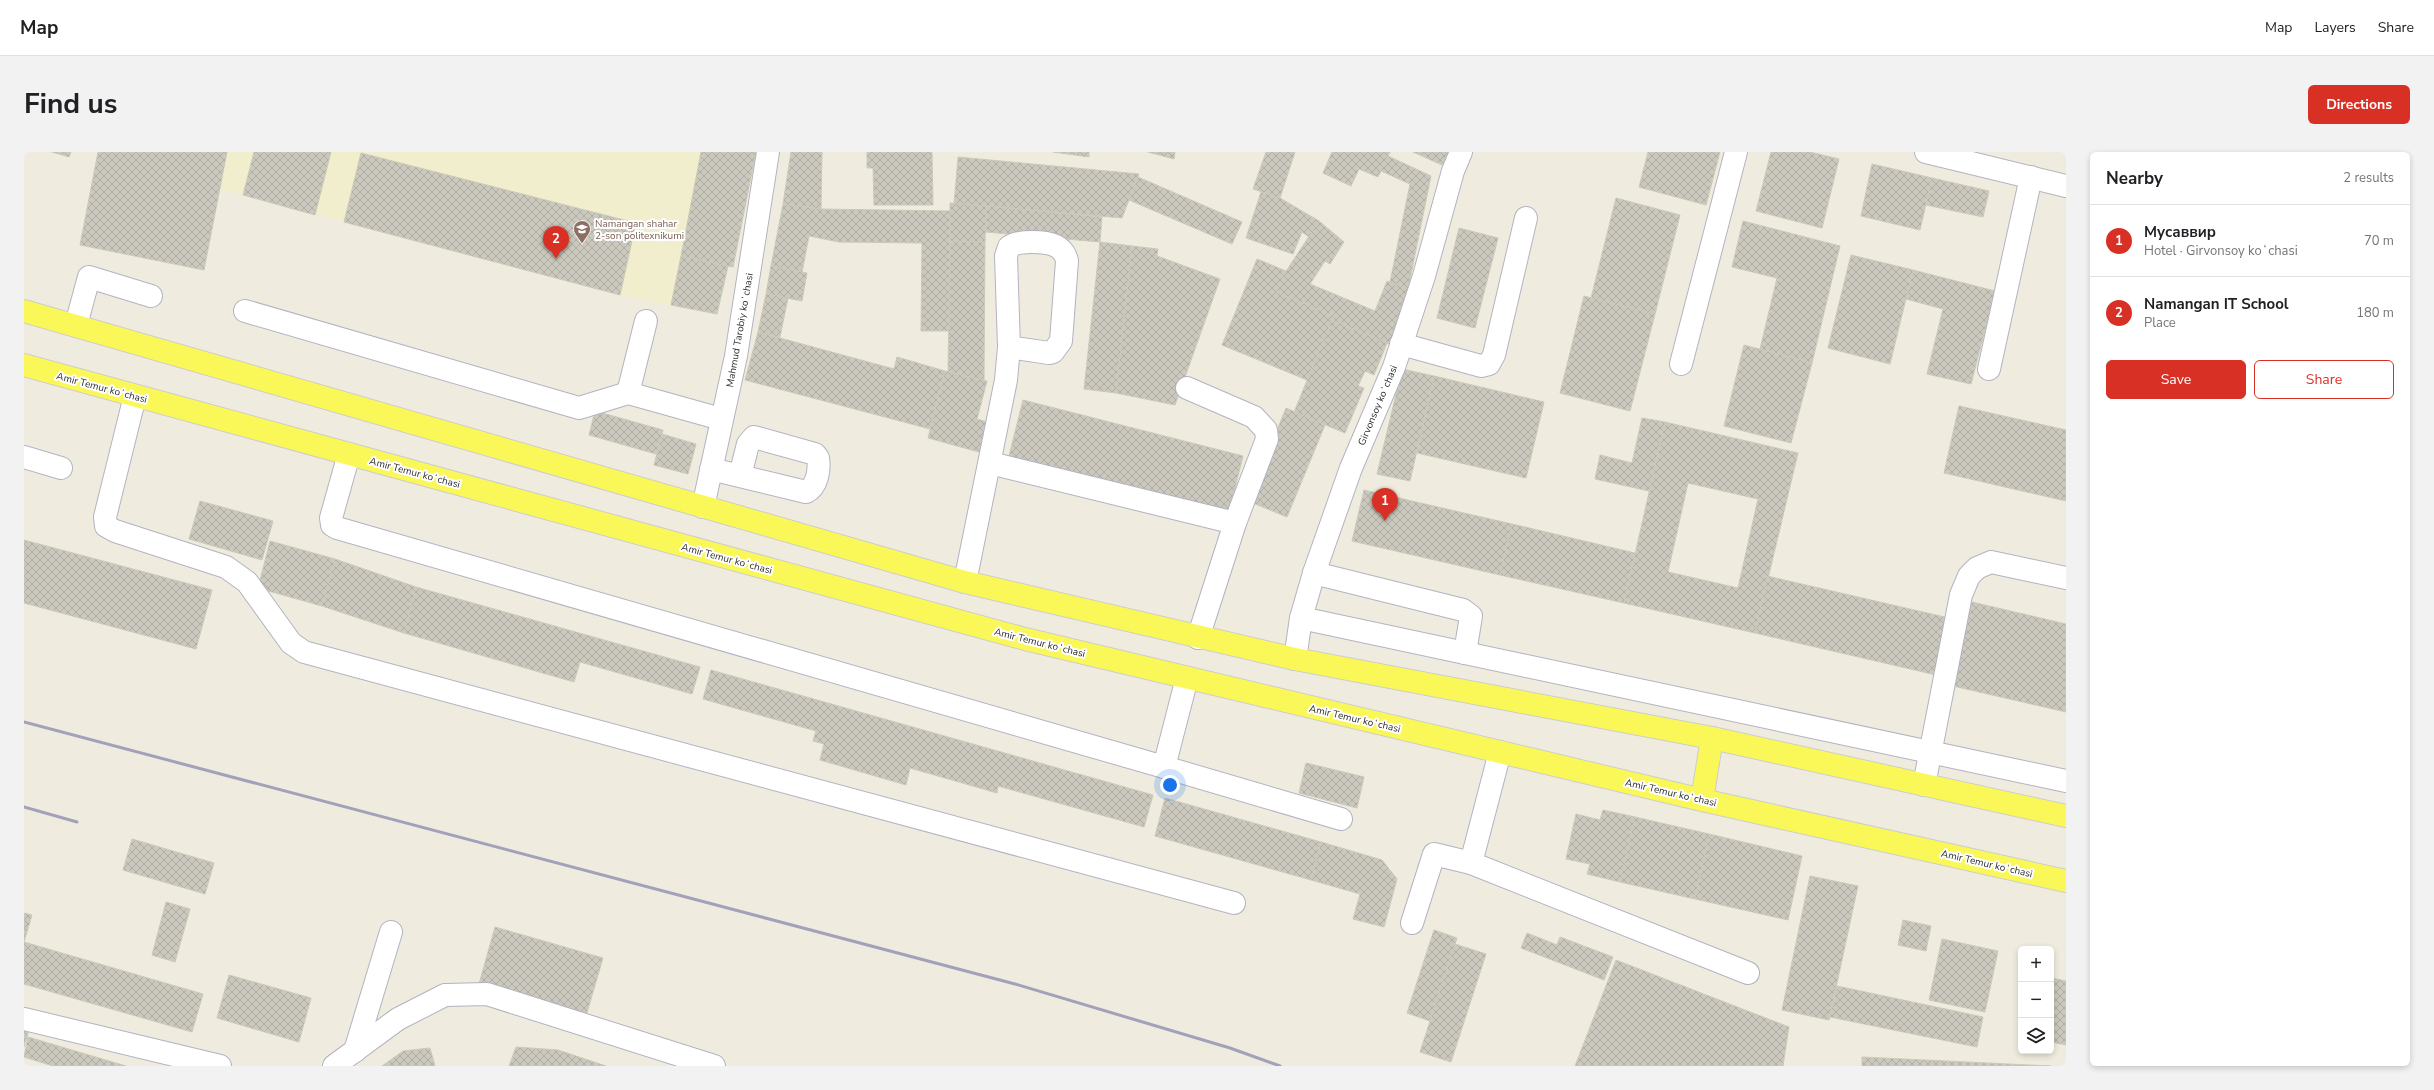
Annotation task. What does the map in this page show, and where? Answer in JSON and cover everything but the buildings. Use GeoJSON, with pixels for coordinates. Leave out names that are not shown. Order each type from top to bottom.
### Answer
{"type":"FeatureCollection","features":[{"type":"Feature","properties":{"kind":"main road"},"geometry":{"type":"LineString","coordinates":[[24,311],[965,582],[1029,596],[1198,638],[1295,659],[1712,738],[2066,816]]}},
{"type":"Feature","properties":{"kind":"main road","name":"Amir Temur koʻchasi"},"geometry":{"type":"LineString","coordinates":[[24,365],[1025,639],[1702,800],[2066,881]]}},
{"type":"Feature","properties":{"kind":"main road"},"geometry":{"type":"LineString","coordinates":[[1702,800],[1712,738]]}},
{"type":"Feature","properties":{"kind":"street","name":"Mahmud Tarobiy koʻchasi"},"geometry":{"type":"LineString","coordinates":[[704,507],[721,419],[736,356],[768,152]]}},
{"type":"Feature","properties":{"kind":"street","name":"Girvonsoy koʻchasi"},"geometry":{"type":"LineString","coordinates":[[1295,659],[1301,618],[1314,573],[1351,468],[1394,367],[1424,276],[1453,170],[1461,152]]}},
{"type":"Feature","properties":{"kind":"street"},"geometry":{"type":"LineString","coordinates":[[1681,364],[1736,152]]}},
{"type":"Feature","properties":{"kind":"street"},"geometry":{"type":"LineString","coordinates":[[1926,152],[2066,186]]}},
{"type":"Feature","properties":{"kind":"street"},"geometry":{"type":"LineString","coordinates":[[1990,368],[2031,177]]}},
{"type":"Feature","properties":{"kind":"street"},"geometry":{"type":"LineString","coordinates":[[1401,344],[1481,366],[1489,364],[1494,356],[1526,218]]}},
{"type":"Feature","properties":{"kind":"street"},"geometry":{"type":"LineString","coordinates":[[965,582],[1002,407],[1009,347],[1006,256],[1009,247],[1021,241],[1056,246],[1066,256],[1067,261],[1061,341],[1053,352],[1049,354],[1009,347]]}},
{"type":"Feature","properties":{"kind":"street"},"geometry":{"type":"LineString","coordinates":[[76,326],[89,277],[151,296]]}},
{"type":"Feature","properties":{"kind":"street"},"geometry":{"type":"LineString","coordinates":[[246,311],[579,408],[628,393],[721,419]]}},
{"type":"Feature","properties":{"kind":"street"},"geometry":{"type":"LineString","coordinates":[[628,393],[646,321]]}},
{"type":"Feature","properties":{"kind":"street"},"geometry":{"type":"LineString","coordinates":[[1188,388],[1254,417],[1266,430],[1267,439],[1235,524],[1198,638]]}},
{"type":"Feature","properties":{"kind":"street"},"geometry":{"type":"LineString","coordinates":[[135,396],[105,516],[106,526],[115,531],[226,566],[238,573],[247,582],[290,643],[304,652],[1234,902]]}},
{"type":"Feature","properties":{"kind":"street"},"geometry":{"type":"LineString","coordinates":[[348,454],[331,518],[332,525],[337,528],[1341,819]]}},
{"type":"Feature","properties":{"kind":"street"},"geometry":{"type":"LineString","coordinates":[[24,457],[61,468]]}},
{"type":"Feature","properties":{"kind":"street"},"geometry":{"type":"LineString","coordinates":[[990,463],[1235,524]]}},
{"type":"Feature","properties":{"kind":"street"},"geometry":{"type":"LineString","coordinates":[[711,469],[740,476]]}},
{"type":"Feature","properties":{"kind":"street"},"geometry":{"type":"LineString","coordinates":[[1924,785],[1961,595],[1969,576],[1977,568],[1991,562],[2066,578]]}},
{"type":"Feature","properties":{"kind":"street"},"geometry":{"type":"LineString","coordinates":[[1314,573],[1463,610],[1471,616],[1465,652]]}},
{"type":"Feature","properties":{"kind":"street"},"geometry":{"type":"LineString","coordinates":[[1301,618],[2066,781]]}},
{"type":"Feature","properties":{"kind":"street"},"geometry":{"type":"LineString","coordinates":[[1164,767],[1187,678]]}},
{"type":"Feature","properties":{"kind":"street"},"geometry":{"type":"LineString","coordinates":[[1471,863],[1500,752]]}},
{"type":"Feature","properties":{"kind":"street"},"geometry":{"type":"LineString","coordinates":[[1412,923],[1434,854],[1471,863],[1748,972]]}},
{"type":"Feature","properties":{"kind":"street"},"geometry":{"type":"LineString","coordinates":[[355,1051],[391,932]]}},
{"type":"Feature","properties":{"kind":"street"},"geometry":{"type":"LineString","coordinates":[[334,1066],[398,1019],[445,995],[487,994],[714,1066]]}},
{"type":"Feature","properties":{"kind":"street"},"geometry":{"type":"LineString","coordinates":[[24,1019],[220,1066]]}},
{"type":"Feature","properties":{"kind":"shaded area","name":"Namangan shahar 2-son politexnikumi"},"geometry":{"type":"Polygon","coordinates":[[[227,152],[756,152],[717,314],[620,295],[220,189],[227,152]]]}},
{"type":"Feature","properties":{"kind":"railway"},"geometry":{"type":"LineString","coordinates":[[24,722],[1015,984],[1230,1048],[1280,1066]]}},
{"type":"Feature","properties":{"kind":"railway"},"geometry":{"type":"LineString","coordinates":[[24,807],[77,822]]}},
{"type":"Feature","properties":{"kind":"place","name":"Namangan shahar 2-son politexnikumi"},"geometry":{"type":"Point","coordinates":[582,244]}},
{"type":"Feature","properties":{"kind":"place","name":"Namangan IT School"},"geometry":{"type":"Point","coordinates":[556,259]}},
{"type":"Feature","properties":{"kind":"place","name":"Мусаввир"},"geometry":{"type":"Point","coordinates":[1385,521]}}]}
